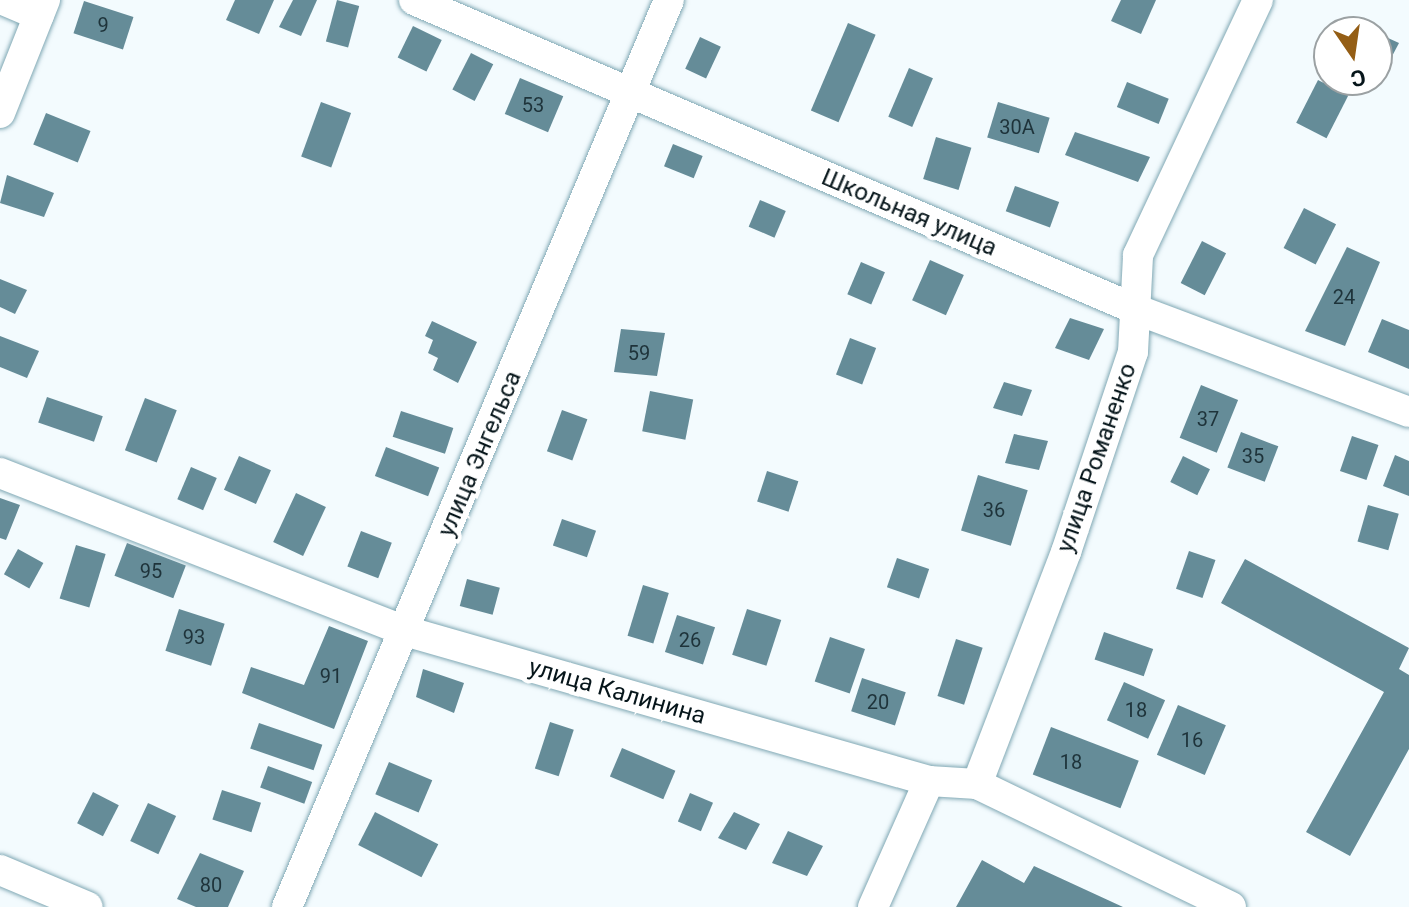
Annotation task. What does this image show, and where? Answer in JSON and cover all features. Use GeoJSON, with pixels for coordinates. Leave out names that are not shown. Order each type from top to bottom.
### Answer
{"type":"FeatureCollection","features":[{"type":"Feature","properties":{"kind":"street"},"geometry":{"type":"LineString","coordinates":[[0,113],[42,8],[3,0]]}},
{"type":"Feature","properties":{"kind":"street","name":"Школьная улица"},"geometry":{"type":"LineString","coordinates":[[414,0],[1135,309],[1409,412]]}},
{"type":"Feature","properties":{"kind":"street","name":"улица Энгельса"},"geometry":{"type":"LineString","coordinates":[[287,907],[632,95],[669,0]]}},
{"type":"Feature","properties":{"kind":"street","name":"улица Романенко"},"geometry":{"type":"LineString","coordinates":[[977,784],[1075,523],[1133,352],[1138,255],[1258,0]]}},
{"type":"Feature","properties":{"kind":"street","name":"улица Калинина"},"geometry":{"type":"LineString","coordinates":[[0,473],[405,631],[929,781],[977,784],[1231,907]]}},
{"type":"Feature","properties":{"kind":"street"},"geometry":{"type":"LineString","coordinates":[[873,907],[929,781]]}},
{"type":"Feature","properties":{"kind":"street"},"geometry":{"type":"LineString","coordinates":[[0,870],[88,907]]}},
{"type":"Feature","properties":{"kind":"building"},"geometry":{"type":"Polygon","coordinates":[[[235,0],[274,0],[259,34],[226,20],[235,0]]]}},
{"type":"Feature","properties":{"kind":"building"},"geometry":{"type":"Polygon","coordinates":[[[293,0],[317,0],[301,36],[279,27],[293,0]]]}},
{"type":"Feature","properties":{"kind":"building"},"geometry":{"type":"Polygon","coordinates":[[[337,0],[359,6],[348,47],[326,42],[337,0]]]}},
{"type":"Feature","properties":{"kind":"building"},"geometry":{"type":"Polygon","coordinates":[[[1121,0],[1156,0],[1141,34],[1111,21],[1121,0]]]}},
{"type":"Feature","properties":{"kind":"building"},"geometry":{"type":"Polygon","coordinates":[[[84,1],[133,17],[123,49],[73,33],[84,1]]]}},
{"type":"Feature","properties":{"kind":"building"},"geometry":{"type":"Polygon","coordinates":[[[848,23],[876,35],[838,122],[811,110],[848,23]]]}},
{"type":"Feature","properties":{"kind":"building"},"geometry":{"type":"Polygon","coordinates":[[[413,26],[442,40],[426,71],[398,57],[413,26]]]}},
{"type":"Feature","properties":{"kind":"building"},"geometry":{"type":"Polygon","coordinates":[[[700,37],[721,47],[706,78],[685,69],[700,37]]]}},
{"type":"Feature","properties":{"kind":"building"},"geometry":{"type":"Polygon","coordinates":[[[1393,40],[1399,43],[1393,54],[1393,40]]]}},
{"type":"Feature","properties":{"kind":"building"},"geometry":{"type":"Polygon","coordinates":[[[471,53],[493,64],[475,101],[452,90],[471,53]]]}},
{"type":"Feature","properties":{"kind":"building"},"geometry":{"type":"Polygon","coordinates":[[[909,68],[933,78],[912,127],[888,117],[909,68]]]}},
{"type":"Feature","properties":{"kind":"building"},"geometry":{"type":"Polygon","coordinates":[[[520,78],[563,96],[548,132],[505,114],[520,78]]]}},
{"type":"Feature","properties":{"kind":"building"},"geometry":{"type":"Polygon","coordinates":[[[1127,82],[1169,99],[1159,124],[1117,107],[1127,82]]]}},
{"type":"Feature","properties":{"kind":"building"},"geometry":{"type":"Polygon","coordinates":[[[1313,90],[1313,96],[1348,96],[1327,138],[1296,123],[1313,90]]]}},
{"type":"Feature","properties":{"kind":"building"},"geometry":{"type":"Polygon","coordinates":[[[321,102],[351,113],[331,167],[301,157],[321,102]]]}},
{"type":"Feature","properties":{"kind":"building"},"geometry":{"type":"Polygon","coordinates":[[[998,102],[1050,118],[1039,153],[987,137],[998,102]]]}},
{"type":"Feature","properties":{"kind":"building"},"geometry":{"type":"Polygon","coordinates":[[[46,113],[91,131],[78,163],[33,145],[46,113]]]}},
{"type":"Feature","properties":{"kind":"building"},"geometry":{"type":"Polygon","coordinates":[[[1075,132],[1150,157],[1138,182],[1065,155],[1075,132]]]}},
{"type":"Feature","properties":{"kind":"building"},"geometry":{"type":"Polygon","coordinates":[[[936,137],[971,148],[959,190],[923,179],[936,137]]]}},
{"type":"Feature","properties":{"kind":"building"},"geometry":{"type":"Polygon","coordinates":[[[673,144],[703,156],[694,178],[664,166],[673,144]]]}},
{"type":"Feature","properties":{"kind":"building"},"geometry":{"type":"Polygon","coordinates":[[[7,175],[54,193],[44,217],[0,203],[7,175]]]}},
{"type":"Feature","properties":{"kind":"building"},"geometry":{"type":"Polygon","coordinates":[[[1015,186],[1059,202],[1050,227],[1006,211],[1015,186]]]}},
{"type":"Feature","properties":{"kind":"building"},"geometry":{"type":"Polygon","coordinates":[[[760,200],[786,211],[774,238],[749,227],[760,200]]]}},
{"type":"Feature","properties":{"kind":"building"},"geometry":{"type":"Polygon","coordinates":[[[1304,208],[1336,224],[1316,264],[1284,248],[1304,208]]]}},
{"type":"Feature","properties":{"kind":"building"},"geometry":{"type":"Polygon","coordinates":[[[1202,241],[1226,253],[1205,295],[1181,283],[1202,241]]]}},
{"type":"Feature","properties":{"kind":"building"},"geometry":{"type":"Polygon","coordinates":[[[1347,247],[1380,262],[1345,346],[1305,331],[1347,247]]]}},
{"type":"Feature","properties":{"kind":"building"},"geometry":{"type":"Polygon","coordinates":[[[930,260],[964,275],[946,315],[912,300],[930,260]]]}},
{"type":"Feature","properties":{"kind":"building"},"geometry":{"type":"Polygon","coordinates":[[[861,262],[885,272],[871,304],[847,294],[861,262]]]}},
{"type":"Feature","properties":{"kind":"building"},"geometry":{"type":"Polygon","coordinates":[[[0,279],[27,290],[15,314],[0,307],[0,279]]]}},
{"type":"Feature","properties":{"kind":"building"},"geometry":{"type":"Polygon","coordinates":[[[1070,318],[1104,329],[1089,360],[1055,348],[1070,318]]]}},
{"type":"Feature","properties":{"kind":"building"},"geometry":{"type":"Polygon","coordinates":[[[1382,319],[1409,330],[1409,369],[1368,352],[1382,319]]]}},
{"type":"Feature","properties":{"kind":"building"},"geometry":{"type":"Polygon","coordinates":[[[432,321],[477,342],[458,383],[433,370],[438,358],[428,353],[433,340],[425,336],[432,321]]]}},
{"type":"Feature","properties":{"kind":"building"},"geometry":{"type":"Polygon","coordinates":[[[621,329],[665,333],[657,376],[614,372],[621,329]]]}},
{"type":"Feature","properties":{"kind":"building"},"geometry":{"type":"Polygon","coordinates":[[[0,336],[39,351],[27,378],[0,367],[0,336]]]}},
{"type":"Feature","properties":{"kind":"building"},"geometry":{"type":"Polygon","coordinates":[[[850,338],[876,348],[862,384],[836,374],[850,338]]]}},
{"type":"Feature","properties":{"kind":"building"},"geometry":{"type":"Polygon","coordinates":[[[1004,382],[1032,390],[1022,416],[993,408],[1004,382]]]}},
{"type":"Feature","properties":{"kind":"building"},"geometry":{"type":"Polygon","coordinates":[[[1201,385],[1238,400],[1217,453],[1180,438],[1201,385]]]}},
{"type":"Feature","properties":{"kind":"building"},"geometry":{"type":"Polygon","coordinates":[[[650,391],[693,399],[685,440],[642,431],[650,391]]]}},
{"type":"Feature","properties":{"kind":"building"},"geometry":{"type":"Polygon","coordinates":[[[47,397],[103,416],[94,442],[38,423],[47,397]]]}},
{"type":"Feature","properties":{"kind":"building"},"geometry":{"type":"Polygon","coordinates":[[[145,398],[177,410],[157,462],[125,450],[145,398]]]}},
{"type":"Feature","properties":{"kind":"building"},"geometry":{"type":"Polygon","coordinates":[[[562,410],[587,419],[572,461],[547,451],[562,410]]]}},
{"type":"Feature","properties":{"kind":"building"},"geometry":{"type":"Polygon","coordinates":[[[401,411],[453,428],[445,454],[393,437],[401,411]]]}},
{"type":"Feature","properties":{"kind":"building"},"geometry":{"type":"Polygon","coordinates":[[[1241,432],[1278,446],[1265,482],[1227,467],[1241,432]]]}},
{"type":"Feature","properties":{"kind":"building"},"geometry":{"type":"Polygon","coordinates":[[[1014,434],[1048,441],[1039,470],[1005,463],[1014,434]]]}},
{"type":"Feature","properties":{"kind":"building"},"geometry":{"type":"Polygon","coordinates":[[[1352,436],[1378,445],[1366,480],[1340,471],[1352,436]]]}},
{"type":"Feature","properties":{"kind":"building"},"geometry":{"type":"Polygon","coordinates":[[[386,447],[439,467],[428,496],[375,476],[386,447]]]}},
{"type":"Feature","properties":{"kind":"building"},"geometry":{"type":"Polygon","coordinates":[[[1395,455],[1409,461],[1409,496],[1383,486],[1395,455]]]}},
{"type":"Feature","properties":{"kind":"building"},"geometry":{"type":"Polygon","coordinates":[[[239,456],[271,470],[256,504],[224,490],[239,456]]]}},
{"type":"Feature","properties":{"kind":"building"},"geometry":{"type":"Polygon","coordinates":[[[1183,456],[1210,469],[1197,495],[1170,482],[1183,456]]]}},
{"type":"Feature","properties":{"kind":"building"},"geometry":{"type":"Polygon","coordinates":[[[191,467],[217,478],[203,510],[177,499],[191,467]]]}},
{"type":"Feature","properties":{"kind":"building"},"geometry":{"type":"Polygon","coordinates":[[[767,471],[798,481],[788,512],[757,501],[767,471]]]}},
{"type":"Feature","properties":{"kind":"building"},"geometry":{"type":"Polygon","coordinates":[[[978,475],[1028,490],[1011,546],[961,530],[978,475]]]}},
{"type":"Feature","properties":{"kind":"building"},"geometry":{"type":"Polygon","coordinates":[[[296,493],[326,507],[303,556],[273,542],[296,493]]]}},
{"type":"Feature","properties":{"kind":"building"},"geometry":{"type":"Polygon","coordinates":[[[0,498],[20,505],[6,540],[0,538],[0,498]]]}},
{"type":"Feature","properties":{"kind":"building"},"geometry":{"type":"Polygon","coordinates":[[[1368,505],[1399,514],[1388,550],[1358,542],[1368,505]]]}},
{"type":"Feature","properties":{"kind":"building"},"geometry":{"type":"Polygon","coordinates":[[[562,519],[596,531],[587,557],[553,545],[562,519]]]}},
{"type":"Feature","properties":{"kind":"building"},"geometry":{"type":"Polygon","coordinates":[[[361,531],[392,543],[378,578],[347,566],[361,531]]]}},
{"type":"Feature","properties":{"kind":"building"},"geometry":{"type":"Polygon","coordinates":[[[127,543],[186,566],[173,598],[114,576],[127,543]]]}},
{"type":"Feature","properties":{"kind":"building"},"geometry":{"type":"Polygon","coordinates":[[[76,545],[106,554],[89,608],[60,599],[76,545]]]}},
{"type":"Feature","properties":{"kind":"building"},"geometry":{"type":"Polygon","coordinates":[[[18,549],[43,563],[29,588],[4,574],[18,549]]]}},
{"type":"Feature","properties":{"kind":"building"},"geometry":{"type":"Polygon","coordinates":[[[1189,551],[1215,560],[1202,598],[1176,589],[1189,551]]]}},
{"type":"Feature","properties":{"kind":"building"},"geometry":{"type":"Polygon","coordinates":[[[897,558],[929,569],[919,598],[887,587],[897,558]]]}},
{"type":"Feature","properties":{"kind":"building"},"geometry":{"type":"Polygon","coordinates":[[[1245,559],[1409,648],[1399,669],[1409,675],[1409,749],[1350,856],[1306,832],[1384,692],[1221,603],[1245,559]]]}},
{"type":"Feature","properties":{"kind":"building"},"geometry":{"type":"Polygon","coordinates":[[[467,579],[500,588],[493,615],[460,606],[467,579]]]}},
{"type":"Feature","properties":{"kind":"building"},"geometry":{"type":"Polygon","coordinates":[[[643,585],[669,593],[653,644],[628,636],[643,585]]]}},
{"type":"Feature","properties":{"kind":"building"},"geometry":{"type":"Polygon","coordinates":[[[179,609],[225,624],[211,666],[165,651],[179,609]]]}},
{"type":"Feature","properties":{"kind":"building"},"geometry":{"type":"Polygon","coordinates":[[[747,609],[781,620],[766,666],[732,655],[747,609]]]}},
{"type":"Feature","properties":{"kind":"building"},"geometry":{"type":"Polygon","coordinates":[[[677,615],[715,627],[703,664],[665,652],[677,615]]]}},
{"type":"Feature","properties":{"kind":"building"},"geometry":{"type":"Polygon","coordinates":[[[329,626],[368,641],[334,729],[242,693],[251,667],[304,685],[329,626]]]}},
{"type":"Feature","properties":{"kind":"building"},"geometry":{"type":"Polygon","coordinates":[[[1104,632],[1153,649],[1144,676],[1095,659],[1104,632]]]}},
{"type":"Feature","properties":{"kind":"building"},"geometry":{"type":"Polygon","coordinates":[[[830,637],[865,649],[850,693],[815,681],[830,637]]]}},
{"type":"Feature","properties":{"kind":"building"},"geometry":{"type":"Polygon","coordinates":[[[956,639],[983,648],[964,705],[937,696],[956,639]]]}},
{"type":"Feature","properties":{"kind":"building"},"geometry":{"type":"Polygon","coordinates":[[[423,669],[464,683],[454,713],[416,697],[423,669]]]}},
{"type":"Feature","properties":{"kind":"building"},"geometry":{"type":"Polygon","coordinates":[[[862,678],[906,692],[895,726],[851,711],[862,678]]]}},
{"type":"Feature","properties":{"kind":"building"},"geometry":{"type":"Polygon","coordinates":[[[1124,682],[1165,700],[1148,739],[1107,720],[1124,682]]]}},
{"type":"Feature","properties":{"kind":"building"},"geometry":{"type":"Polygon","coordinates":[[[1178,705],[1226,725],[1205,775],[1157,755],[1178,705]]]}},
{"type":"Feature","properties":{"kind":"building"},"geometry":{"type":"Polygon","coordinates":[[[550,722],[574,730],[559,776],[535,769],[550,722]]]}},
{"type":"Feature","properties":{"kind":"building"},"geometry":{"type":"Polygon","coordinates":[[[259,723],[322,745],[314,770],[250,749],[259,723]]]}},
{"type":"Feature","properties":{"kind":"building"},"geometry":{"type":"Polygon","coordinates":[[[1051,727],[1139,761],[1120,808],[1033,775],[1051,727]]]}},
{"type":"Feature","properties":{"kind":"building"},"geometry":{"type":"Polygon","coordinates":[[[622,748],[675,771],[663,799],[610,777],[622,748]]]}},
{"type":"Feature","properties":{"kind":"building"},"geometry":{"type":"Polygon","coordinates":[[[389,762],[432,780],[419,813],[375,794],[389,762]]]}},
{"type":"Feature","properties":{"kind":"building"},"geometry":{"type":"Polygon","coordinates":[[[268,766],[312,782],[304,804],[260,788],[268,766]]]}},
{"type":"Feature","properties":{"kind":"building"},"geometry":{"type":"Polygon","coordinates":[[[222,790],[261,803],[251,832],[212,819],[222,790]]]}},
{"type":"Feature","properties":{"kind":"building"},"geometry":{"type":"Polygon","coordinates":[[[93,792],[119,805],[103,836],[77,823],[93,792]]]}},
{"type":"Feature","properties":{"kind":"building"},"geometry":{"type":"Polygon","coordinates":[[[690,793],[713,803],[701,831],[678,822],[690,793]]]}},
{"type":"Feature","properties":{"kind":"building"},"geometry":{"type":"Polygon","coordinates":[[[148,803],[176,816],[158,854],[130,841],[148,803]]]}},
{"type":"Feature","properties":{"kind":"building"},"geometry":{"type":"Polygon","coordinates":[[[375,812],[438,844],[421,877],[358,845],[375,812]]]}},
{"type":"Feature","properties":{"kind":"building"},"geometry":{"type":"Polygon","coordinates":[[[734,812],[760,824],[746,850],[718,838],[734,812]]]}},
{"type":"Feature","properties":{"kind":"building"},"geometry":{"type":"Polygon","coordinates":[[[788,831],[823,846],[807,876],[772,863],[788,831]]]}},
{"type":"Feature","properties":{"kind":"building"},"geometry":{"type":"Polygon","coordinates":[[[200,853],[244,871],[228,907],[196,907],[177,899],[200,853]]]}},
{"type":"Feature","properties":{"kind":"building"},"geometry":{"type":"Polygon","coordinates":[[[982,860],[1024,883],[1034,866],[1123,907],[956,907],[982,860]]]}}]}
